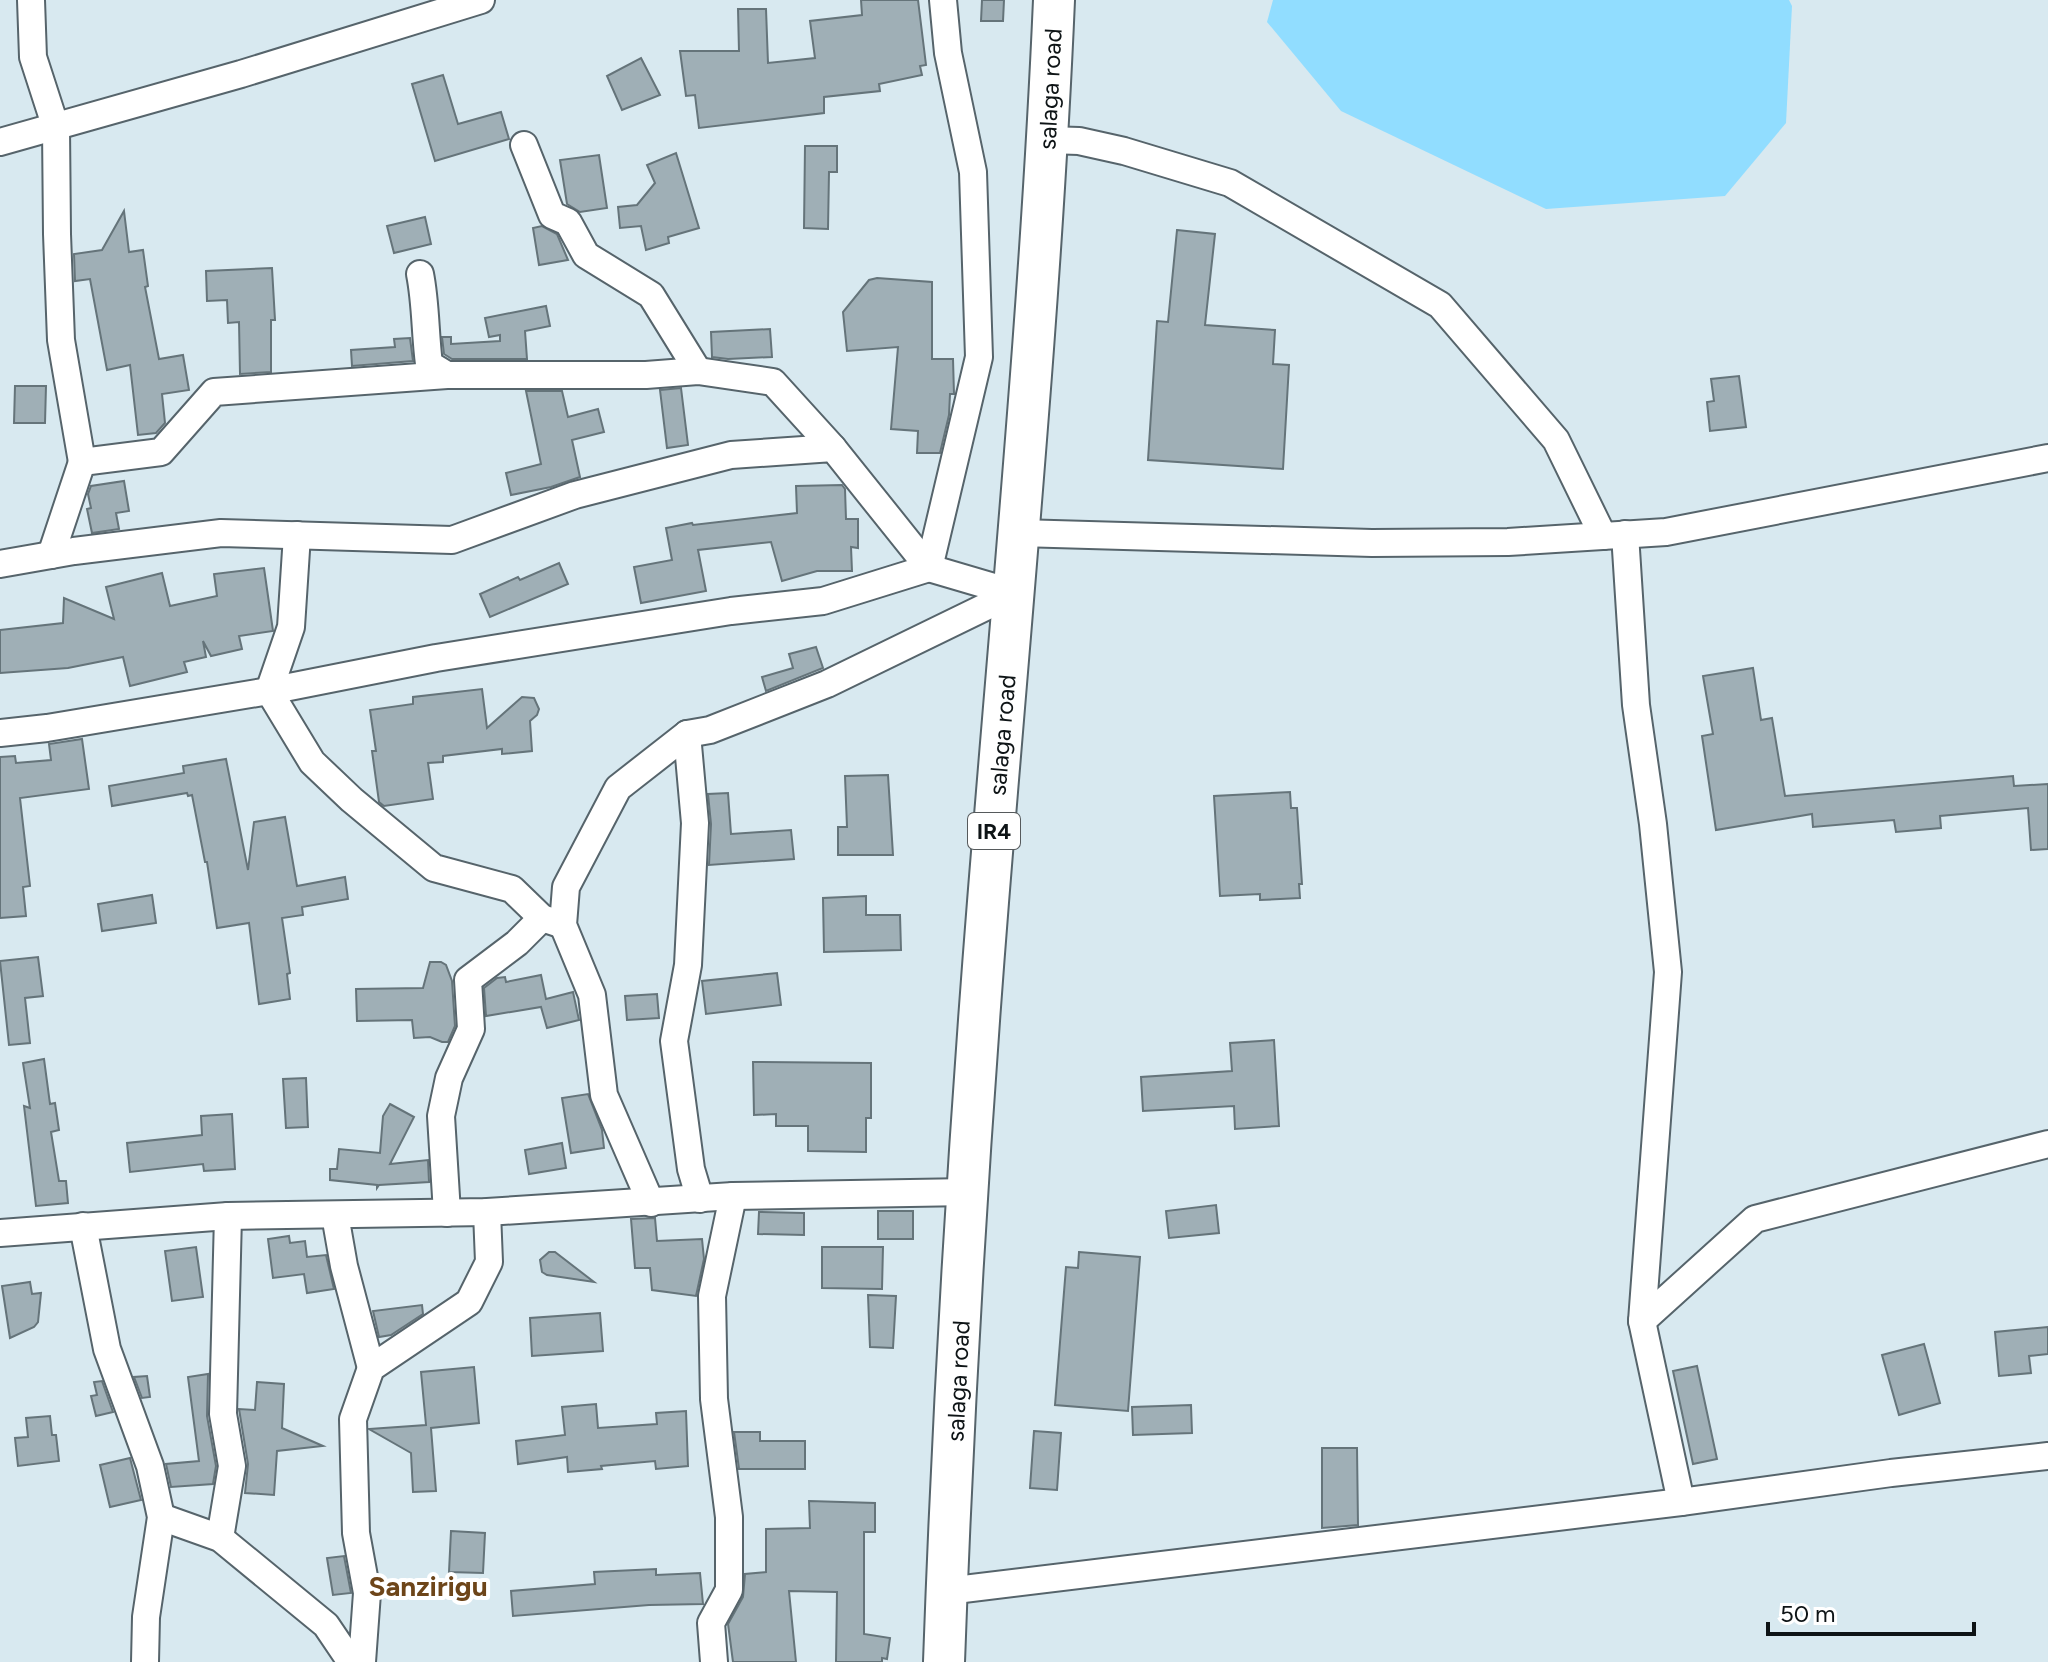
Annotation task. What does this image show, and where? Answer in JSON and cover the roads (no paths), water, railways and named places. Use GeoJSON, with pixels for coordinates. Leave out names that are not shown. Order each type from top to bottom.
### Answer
{"type":"FeatureCollection","features":[{"type":"Feature","properties":{"kind":"main road","name":"salaga road"},"geometry":{"type":"LineString","coordinates":[[944,1662],[969,1192],[988,905],[1048,140],[1054,0]]}},
{"type":"Feature","properties":{"kind":"street"},"geometry":{"type":"LineString","coordinates":[[31,0],[33,57],[56,128],[61,340],[82,462],[51,555]]}},
{"type":"Feature","properties":{"kind":"street"},"geometry":{"type":"LineString","coordinates":[[0,142],[56,128],[481,0]]}},
{"type":"Feature","properties":{"kind":"street"},"geometry":{"type":"LineString","coordinates":[[929,568],[979,357],[973,172],[948,53],[943,0]]}},
{"type":"Feature","properties":{"kind":"street"},"geometry":{"type":"LineString","coordinates":[[1048,140],[1079,141],[1124,151],[1230,183],[1440,305],[1556,440],[1614,535],[1653,824],[1668,972],[1642,1321],[1681,1502]]}},
{"type":"Feature","properties":{"kind":"street"},"geometry":{"type":"LineString","coordinates":[[524,145],[552,215],[568,222],[586,255],[651,295],[698,371]]}},
{"type":"Feature","properties":{"kind":"street"},"geometry":{"type":"LineString","coordinates":[[420,274],[426,304],[424,329],[429,364],[447,375]]}},
{"type":"Feature","properties":{"kind":"street"},"geometry":{"type":"LineString","coordinates":[[82,462],[161,452],[214,392],[447,375],[646,375],[698,371],[773,382],[833,448],[929,568]]}},
{"type":"Feature","properties":{"kind":"street"},"geometry":{"type":"LineString","coordinates":[[0,564],[221,533],[452,540],[575,495],[731,455],[833,448]]}},
{"type":"Feature","properties":{"kind":"street"},"geometry":{"type":"LineString","coordinates":[[1019,533],[1372,543],[1508,542],[1666,532],[2048,458]]}},
{"type":"Feature","properties":{"kind":"street"},"geometry":{"type":"LineString","coordinates":[[269,691],[291,627],[297,535]]}},
{"type":"Feature","properties":{"kind":"street"},"geometry":{"type":"LineString","coordinates":[[0,733],[269,691],[452,655],[731,611],[823,601],[929,568],[1014,593]]}},
{"type":"Feature","properties":{"kind":"street"},"geometry":{"type":"LineString","coordinates":[[447,1213],[441,1116],[449,1078],[471,1029],[468,980],[517,943],[552,922],[566,887],[618,788],[687,734],[710,730],[827,684],[1014,593]]}},
{"type":"Feature","properties":{"kind":"street"},"geometry":{"type":"LineString","coordinates":[[269,691],[312,762],[352,800],[434,868],[512,889],[552,922],[592,995],[604,1095],[651,1203]]}},
{"type":"Feature","properties":{"kind":"street"},"geometry":{"type":"LineString","coordinates":[[687,734],[695,823],[688,965],[674,1041],[691,1169],[700,1199]]}},
{"type":"Feature","properties":{"kind":"street"},"geometry":{"type":"LineString","coordinates":[[1642,1321],[1755,1219],[2048,1144]]}},
{"type":"Feature","properties":{"kind":"street"},"geometry":{"type":"LineString","coordinates":[[0,1233],[228,1216],[487,1212],[733,1196],[969,1192]]}},
{"type":"Feature","properties":{"kind":"street"},"geometry":{"type":"LineString","coordinates":[[714,1662],[711,1623],[729,1590],[729,1517],[714,1399],[712,1296],[733,1196]]}},
{"type":"Feature","properties":{"kind":"street"},"geometry":{"type":"LineString","coordinates":[[371,1368],[469,1302],[489,1262],[487,1212]]}},
{"type":"Feature","properties":{"kind":"street"},"geometry":{"type":"LineString","coordinates":[[335,1215],[344,1266],[371,1368],[353,1419],[356,1533],[367,1593],[362,1662]]}},
{"type":"Feature","properties":{"kind":"street"},"geometry":{"type":"LineString","coordinates":[[220,1538],[232,1466],[223,1414],[228,1216]]}},
{"type":"Feature","properties":{"kind":"street"},"geometry":{"type":"LineString","coordinates":[[83,1226],[107,1349],[150,1466],[161,1517],[146,1617],[145,1662]]}},
{"type":"Feature","properties":{"kind":"street"},"geometry":{"type":"LineString","coordinates":[[947,1591],[2048,1456]]}},
{"type":"Feature","properties":{"kind":"street"},"geometry":{"type":"LineString","coordinates":[[161,1517],[220,1538],[326,1625],[351,1662]]}},
{"type":"Feature","properties":{"kind":"district","name":"Sanzirigu"},"geometry":{"type":"Point","coordinates":[428,1586]}}]}
